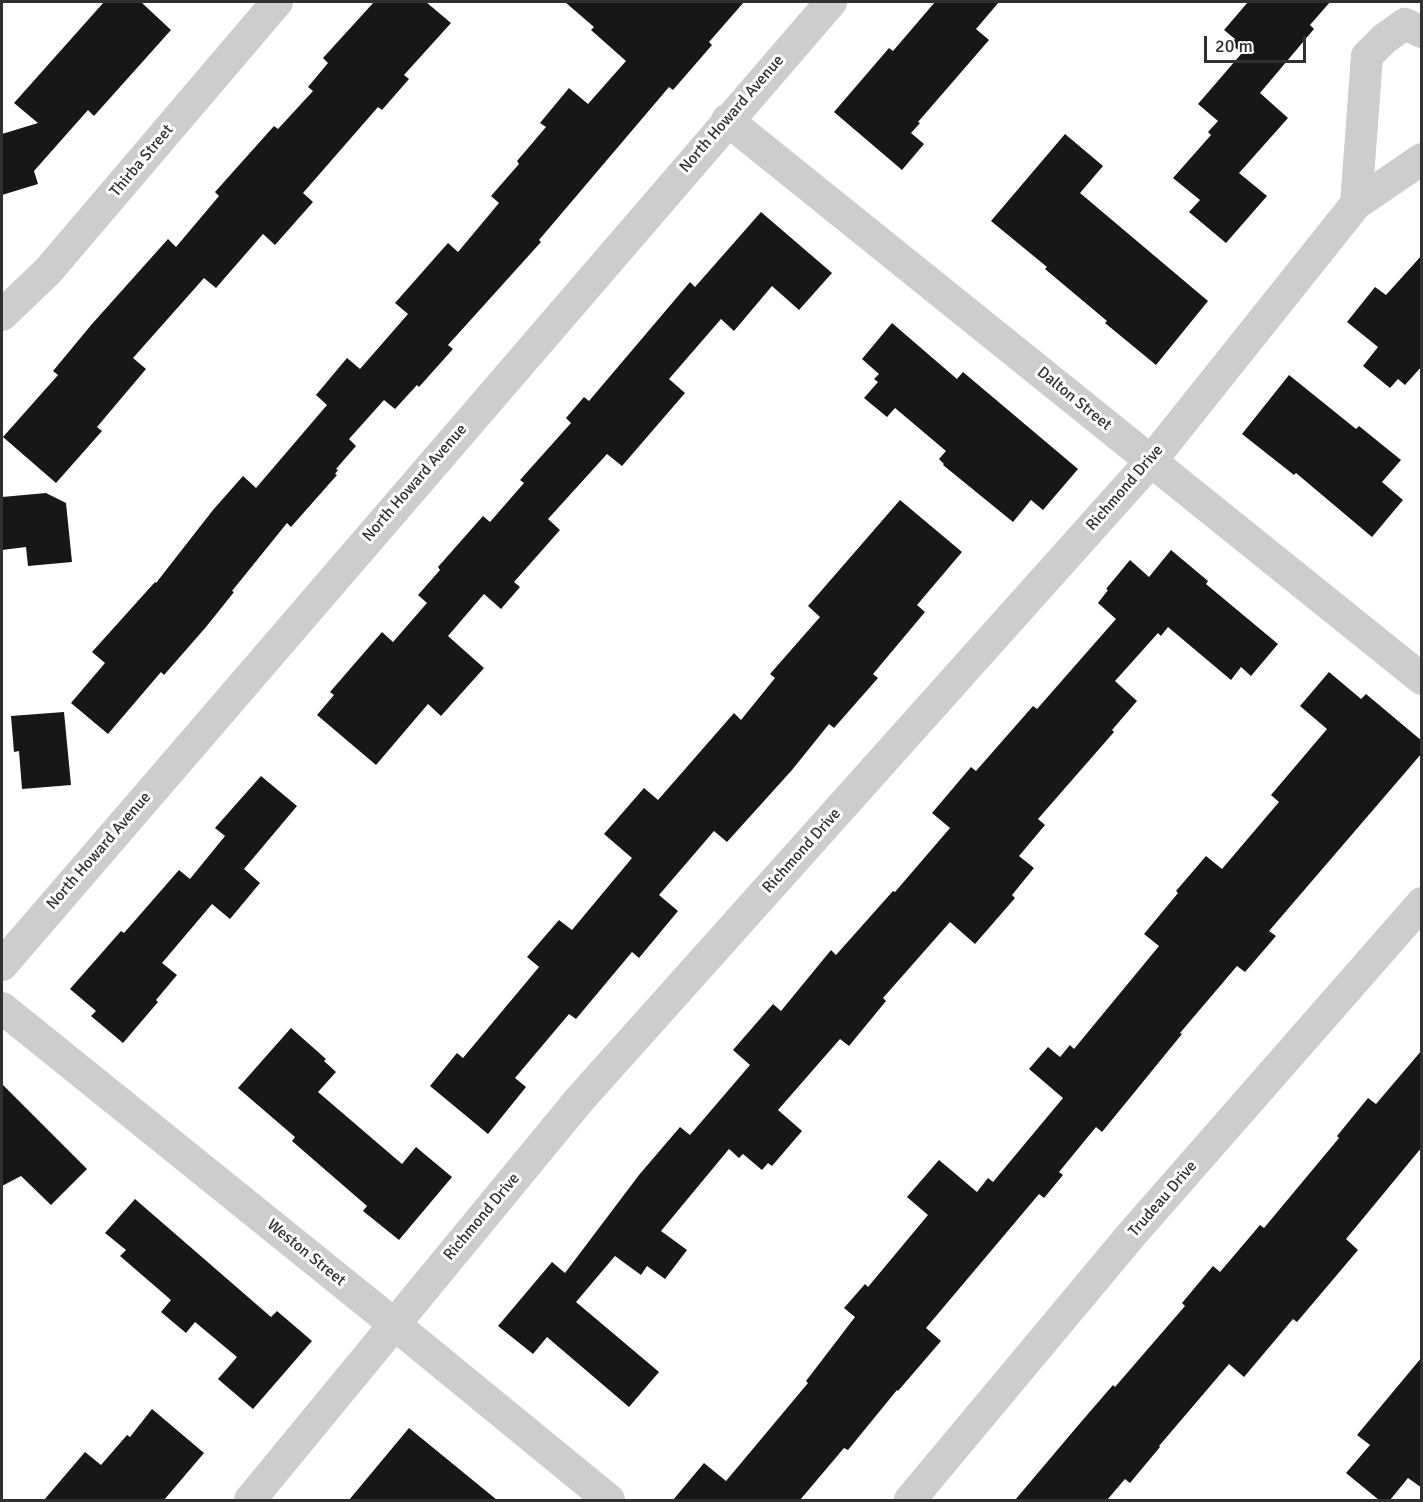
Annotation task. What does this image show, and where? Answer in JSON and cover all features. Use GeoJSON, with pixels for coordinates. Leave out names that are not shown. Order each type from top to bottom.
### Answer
{"type":"FeatureCollection","features":[{"type":"Feature","properties":{"kind":"street","name":"Thirba Street"},"geometry":{"type":"LineString","coordinates":[[2,315],[48,271],[278,2]]}},
{"type":"Feature","properties":{"kind":"street","name":"North Howard Avenue"},"geometry":{"type":"LineString","coordinates":[[2,965],[727,120],[831,2]]}},
{"type":"Feature","properties":{"kind":"street"},"geometry":{"type":"LineString","coordinates":[[1356,204],[1367,56],[1384,39],[1405,24],[1422,32]]}},
{"type":"Feature","properties":{"kind":"street","name":"Dalton Street"},"geometry":{"type":"LineString","coordinates":[[727,120],[1422,679]]}},
{"type":"Feature","properties":{"kind":"street","name":"Richmond Drive"},"geometry":{"type":"LineString","coordinates":[[250,1500],[580,1099],[1151,461],[1356,204],[1422,159]]}},
{"type":"Feature","properties":{"kind":"street","name":"Trudeau Drive"},"geometry":{"type":"LineString","coordinates":[[910,1500],[1132,1234],[1422,903]]}},
{"type":"Feature","properties":{"kind":"street","name":"Weston Street"},"geometry":{"type":"LineString","coordinates":[[2,1008],[609,1500]]}},
{"type":"Feature","properties":{"kind":"building"},"geometry":{"type":"Polygon","coordinates":[[[104,2],[141,2],[171,30],[94,116],[88,110],[34,171],[38,184],[2,195],[2,134],[38,123],[14,103],[104,2]]]}},
{"type":"Feature","properties":{"kind":"building"},"geometry":{"type":"Polygon","coordinates":[[[374,2],[426,2],[451,23],[404,75],[409,79],[382,110],[378,107],[303,193],[313,202],[275,245],[263,234],[216,288],[204,278],[133,358],[146,369],[97,427],[102,431],[56,483],[3,437],[58,375],[53,371],[92,324],[168,239],[176,247],[219,196],[215,192],[274,126],[278,129],[313,91],[308,87],[328,63],[323,58],[374,2]]]}},
{"type":"Feature","properties":{"kind":"building"},"geometry":{"type":"Polygon","coordinates":[[[565,2],[744,2],[709,42],[712,45],[673,90],[669,87],[539,240],[541,242],[448,345],[453,349],[419,387],[417,385],[395,409],[384,400],[349,439],[356,446],[336,469],[338,470],[335,474],[337,475],[291,527],[287,523],[206,627],[164,675],[161,672],[108,734],[71,703],[105,663],[92,652],[156,583],[213,510],[243,476],[256,488],[327,405],[316,395],[347,358],[360,369],[408,314],[395,303],[448,243],[458,252],[499,203],[491,196],[519,164],[517,161],[546,127],[540,123],[569,88],[588,104],[626,61],[591,30],[594,27],[565,2]]]}},
{"type":"Feature","properties":{"kind":"building"},"geometry":{"type":"Polygon","coordinates":[[[935,2],[999,2],[976,29],[989,40],[911,133],[924,144],[902,170],[834,112],[889,48],[893,51],[935,2]]]}},
{"type":"Feature","properties":{"kind":"building"},"geometry":{"type":"Polygon","coordinates":[[[1248,2],[1330,2],[1310,25],[1314,29],[1260,93],[1288,118],[1239,173],[1267,196],[1226,243],[1189,212],[1200,200],[1173,178],[1211,135],[1208,132],[1218,121],[1198,104],[1242,53],[1231,44],[1235,39],[1224,30],[1248,2]]]}},
{"type":"Feature","properties":{"kind":"building"},"geometry":{"type":"Polygon","coordinates":[[[1065,134],[1103,166],[1080,193],[1208,301],[1156,365],[1105,323],[1107,321],[1045,269],[1047,267],[991,221],[1065,134]]]}},
{"type":"Feature","properties":{"kind":"building"},"geometry":{"type":"Polygon","coordinates":[[[761,212],[832,273],[799,310],[772,286],[734,331],[721,319],[669,379],[685,393],[622,466],[607,454],[548,519],[560,530],[514,582],[520,587],[501,609],[484,594],[448,636],[484,668],[441,716],[428,704],[376,765],[317,715],[334,695],[330,692],[382,632],[393,642],[427,603],[418,595],[440,570],[438,567],[483,516],[490,522],[524,483],[520,480],[571,423],[566,418],[584,397],[589,401],[690,282],[695,287],[761,212]]]}},
{"type":"Feature","properties":{"kind":"building"},"geometry":{"type":"Polygon","coordinates":[[[1422,255],[1422,366],[1405,385],[1398,379],[1390,388],[1363,366],[1378,347],[1347,322],[1375,287],[1386,295],[1422,255]]]}},
{"type":"Feature","properties":{"kind":"building"},"geometry":{"type":"Polygon","coordinates":[[[892,323],[957,379],[963,372],[1078,469],[1043,510],[1031,500],[1013,522],[943,465],[939,459],[946,451],[895,408],[887,417],[864,398],[878,382],[874,379],[879,374],[862,359],[892,323]]]}},
{"type":"Feature","properties":{"kind":"building"},"geometry":{"type":"Polygon","coordinates":[[[1289,375],[1356,429],[1359,426],[1401,460],[1382,482],[1403,500],[1372,537],[1296,473],[1294,475],[1242,434],[1289,375]]]}},
{"type":"Feature","properties":{"kind":"building"},"geometry":{"type":"Polygon","coordinates":[[[46,493],[66,503],[72,562],[28,566],[26,547],[2,550],[2,497],[46,493]]]}},
{"type":"Feature","properties":{"kind":"building"},"geometry":{"type":"Polygon","coordinates":[[[900,500],[962,552],[917,605],[925,612],[873,674],[878,678],[834,728],[829,724],[792,770],[727,842],[714,831],[659,895],[678,911],[639,958],[632,952],[576,1019],[569,1014],[515,1078],[526,1087],[488,1134],[430,1086],[457,1053],[463,1058],[539,967],[527,957],[559,920],[572,930],[632,858],[604,834],[644,788],[658,800],[734,713],[741,720],[775,678],[770,674],[820,617],[808,606],[900,500]]]}},
{"type":"Feature","properties":{"kind":"building"},"geometry":{"type":"Polygon","coordinates":[[[1171,550],[1208,581],[1206,584],[1278,644],[1251,676],[1241,667],[1231,680],[1168,627],[1161,636],[1158,633],[1115,681],[1137,701],[1112,730],[1114,732],[1038,819],[1045,825],[1019,856],[1034,868],[1012,895],[1015,898],[975,944],[950,922],[883,998],[886,1001],[849,1046],[840,1039],[778,1110],[802,1131],[772,1166],[768,1163],[762,1170],[743,1154],[739,1158],[729,1149],[661,1231],[687,1250],[665,1279],[647,1266],[641,1275],[615,1256],[576,1302],[659,1372],[629,1407],[547,1337],[533,1354],[498,1326],[552,1262],[565,1273],[639,1175],[680,1127],[690,1135],[750,1065],[733,1050],[773,1004],[781,1011],[831,950],[836,955],[893,891],[895,892],[950,828],[932,813],[971,767],[976,771],[1033,706],[1037,709],[1116,619],[1098,603],[1108,590],[1106,589],[1130,560],[1149,577],[1171,550]]]}},
{"type":"Feature","properties":{"kind":"building"},"geometry":{"type":"Polygon","coordinates":[[[1329,672],[1361,699],[1366,694],[1422,741],[1422,753],[1269,931],[1276,936],[1245,972],[1237,966],[1180,1033],[1182,1034],[1102,1132],[1096,1127],[1059,1172],[1063,1175],[1044,1198],[1039,1194],[926,1328],[941,1341],[848,1450],[844,1448],[800,1500],[673,1500],[704,1463],[726,1481],[808,1383],[806,1381],[855,1317],[844,1308],[865,1284],[868,1287],[928,1215],[907,1197],[939,1160],[977,1192],[988,1178],[993,1182],[1063,1098],[1029,1069],[1048,1047],[1060,1057],[1070,1045],[1074,1049],[1159,946],[1144,934],[1178,893],[1176,891],[1206,856],[1222,869],[1279,802],[1271,795],[1327,729],[1300,706],[1329,672]]]}},
{"type":"Feature","properties":{"kind":"building"},"geometry":{"type":"Polygon","coordinates":[[[64,712],[71,785],[22,789],[19,751],[14,752],[11,716],[64,712]]]}},
{"type":"Feature","properties":{"kind":"building"},"geometry":{"type":"Polygon","coordinates":[[[261,776],[297,806],[244,869],[260,883],[230,919],[212,904],[162,963],[177,975],[156,1000],[158,1002],[123,1043],[91,1016],[96,1011],[70,989],[121,931],[124,933],[179,870],[190,879],[225,836],[215,828],[261,776]]]}},
{"type":"Feature","properties":{"kind":"building"},"geometry":{"type":"Polygon","coordinates":[[[291,1028],[326,1059],[324,1061],[336,1072],[318,1092],[402,1164],[416,1147],[452,1177],[399,1240],[363,1211],[367,1206],[292,1141],[295,1137],[238,1088],[291,1028]]]}},
{"type":"Feature","properties":{"kind":"building"},"geometry":{"type":"Polygon","coordinates":[[[1422,1050],[1422,1147],[1346,1239],[1358,1250],[1297,1322],[1293,1319],[1244,1377],[1229,1364],[1130,1483],[1125,1479],[1107,1500],[1015,1500],[1113,1385],[1115,1387],[1185,1306],[1182,1303],[1213,1266],[1220,1272],[1260,1225],[1264,1228],[1339,1138],[1337,1136],[1368,1098],[1376,1104],[1422,1050]]]}},
{"type":"Feature","properties":{"kind":"building"},"geometry":{"type":"Polygon","coordinates":[[[2,1084],[87,1169],[51,1205],[21,1176],[2,1186],[2,1084]]]}},
{"type":"Feature","properties":{"kind":"building"},"geometry":{"type":"Polygon","coordinates":[[[135,1199],[271,1317],[277,1311],[312,1341],[253,1409],[218,1379],[237,1357],[195,1322],[186,1333],[161,1312],[171,1300],[120,1256],[126,1250],[105,1233],[135,1199]]]}},
{"type":"Feature","properties":{"kind":"building"},"geometry":{"type":"Polygon","coordinates":[[[1422,1357],[1422,1488],[1408,1478],[1390,1500],[1379,1500],[1346,1473],[1370,1445],[1357,1435],[1422,1357]]]}},
{"type":"Feature","properties":{"kind":"building"},"geometry":{"type":"Polygon","coordinates":[[[152,1409],[204,1453],[164,1500],[44,1500],[85,1452],[101,1465],[127,1435],[130,1437],[152,1409]]]}},
{"type":"Feature","properties":{"kind":"building"},"geometry":{"type":"Polygon","coordinates":[[[409,1428],[497,1500],[349,1500],[409,1428]]]}}]}
